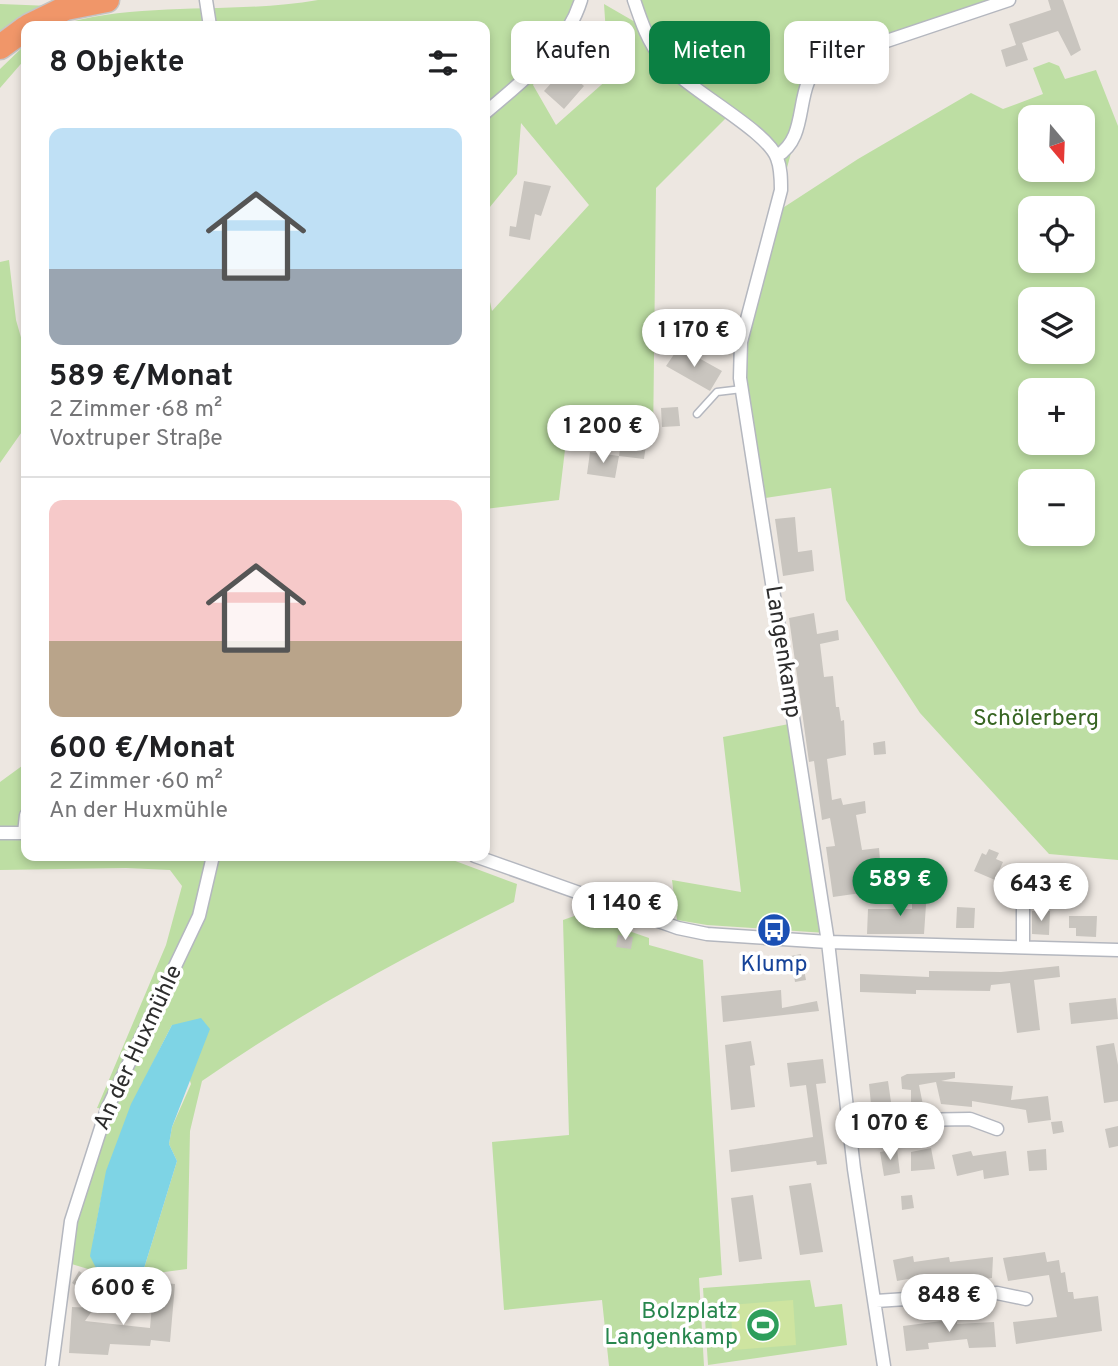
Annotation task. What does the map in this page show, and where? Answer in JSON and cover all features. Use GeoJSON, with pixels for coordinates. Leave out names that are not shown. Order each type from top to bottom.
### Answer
{"type":"FeatureCollection","features":[{"type":"Feature","properties":{"kind":"highway"},"geometry":{"type":"LineString","coordinates":[[39,21],[66,8],[107,0]]}},
{"type":"Feature","properties":{"kind":"highway"},"geometry":{"type":"LineString","coordinates":[[0,47],[21,31]]}},
{"type":"Feature","properties":{"kind":"street"},"geometry":{"type":"LineString","coordinates":[[206,0],[209,21]]}},
{"type":"Feature","properties":{"kind":"street"},"geometry":{"type":"LineString","coordinates":[[490,108],[552,52],[573,23],[581,0]]}},
{"type":"Feature","properties":{"kind":"street"},"geometry":{"type":"LineString","coordinates":[[634,0],[651,44],[662,59],[696,91],[770,146],[777,156],[792,145],[809,78],[814,68],[824,61],[1009,0]]}},
{"type":"Feature","properties":{"kind":"street","name":"Langenkamp"},"geometry":{"type":"LineString","coordinates":[[777,156],[781,190],[741,342],[742,389],[828,942],[884,1366]]}},
{"type":"Feature","properties":{"kind":"street"},"geometry":{"type":"LineString","coordinates":[[0,833],[21,833]]}},
{"type":"Feature","properties":{"kind":"street","name":"An der Huxmühle"},"geometry":{"type":"LineString","coordinates":[[52,1366],[71,1221],[107,1109],[199,916],[212,861]]}},
{"type":"Feature","properties":{"kind":"street"},"geometry":{"type":"LineString","coordinates":[[489,861],[678,928],[707,934],[828,942],[1118,950]]}},
{"type":"Feature","properties":{"kind":"street"},"geometry":{"type":"LineString","coordinates":[[1023,904],[1023,946]]}},
{"type":"Feature","properties":{"kind":"street"},"geometry":{"type":"LineString","coordinates":[[850,1121],[970,1119],[997,1129]]}},
{"type":"Feature","properties":{"kind":"street"},"geometry":{"type":"LineString","coordinates":[[876,1301],[998,1293],[1026,1299]]}},
{"type":"Feature","properties":{"kind":"lane"},"geometry":{"type":"LineString","coordinates":[[697,414],[717,392],[742,389]]}},
{"type":"Feature","properties":{"kind":"lane"},"geometry":{"type":"LineString","coordinates":[[594,919],[600,901]]}},
{"type":"Feature","properties":{"kind":"green space"},"geometry":{"type":"Polygon","coordinates":[[[318,0],[581,0],[569,21],[511,21],[511,84],[534,84],[556,125],[602,84],[635,84],[635,22],[642,26],[634,0],[987,0],[991,6],[889,42],[889,21],[784,21],[784,84],[810,84],[781,190],[777,156],[729,115],[656,188],[653,442],[567,433],[559,500],[490,508],[490,302],[492,311],[589,205],[521,123],[517,174],[490,207],[490,21],[76,21],[153,10],[253,7],[318,0]]]}},
{"type":"Feature","properties":{"kind":"green space"},"geometry":{"type":"Polygon","coordinates":[[[0,4],[51,6],[26,21],[21,21],[21,24],[0,37],[0,4]]]}},
{"type":"Feature","properties":{"kind":"green space"},"geometry":{"type":"Polygon","coordinates":[[[604,4],[633,21],[605,21],[604,4]]]}},
{"type":"Feature","properties":{"kind":"green space"},"geometry":{"type":"Polygon","coordinates":[[[21,49],[21,64],[0,88],[0,69],[21,49]]]}},
{"type":"Feature","properties":{"kind":"green space","name":"Schölerberg"},"geometry":{"type":"Polygon","coordinates":[[[1049,62],[1059,66],[1065,79],[1096,70],[1118,126],[1118,860],[1049,854],[920,713],[846,600],[831,488],[759,499],[741,342],[775,213],[858,159],[971,93],[1003,109],[1043,94],[1033,68],[1049,62]]]}},
{"type":"Feature","properties":{"kind":"green space"},"geometry":{"type":"Polygon","coordinates":[[[9,260],[16,320],[21,338],[21,433],[0,463],[0,262],[9,260]]]}},
{"type":"Feature","properties":{"kind":"green space"},"geometry":{"type":"Polygon","coordinates":[[[794,723],[826,933],[707,925],[677,920],[672,880],[741,892],[723,737],[794,723]]]}},
{"type":"Feature","properties":{"kind":"green space"},"geometry":{"type":"Polygon","coordinates":[[[21,767],[21,861],[455,861],[517,884],[514,902],[355,986],[202,1081],[190,1131],[187,1269],[142,1275],[177,1161],[169,1144],[172,1127],[191,1084],[172,1025],[138,1094],[110,1165],[94,1237],[93,1251],[98,1272],[65,1262],[106,1109],[97,1108],[166,945],[182,886],[170,870],[0,870],[0,782],[21,767]]]}},
{"type":"Feature","properties":{"kind":"green space"},"geometry":{"type":"Polygon","coordinates":[[[580,914],[649,938],[649,945],[703,960],[722,1275],[699,1278],[704,1366],[609,1366],[602,1300],[504,1310],[492,1142],[569,1135],[563,920],[580,914]]]}},
{"type":"Feature","properties":{"kind":"green space"},"geometry":{"type":"Polygon","coordinates":[[[810,1280],[815,1307],[842,1304],[847,1345],[708,1365],[703,1288],[810,1280]]]}},
{"type":"Feature","properties":{"kind":"green space","name":"Bolzplatz Langenkamp"},"geometry":{"type":"Polygon","coordinates":[[[793,1300],[796,1345],[734,1350],[730,1305],[793,1300]]]}},
{"type":"Feature","properties":{"kind":"water"},"geometry":{"type":"Polygon","coordinates":[[[201,1018],[210,1029],[172,1127],[169,1144],[177,1161],[142,1275],[119,1274],[109,1280],[98,1272],[90,1256],[106,1171],[131,1104],[172,1025],[201,1018]]]}},
{"type":"Feature","properties":{"kind":"building"},"geometry":{"type":"Polygon","coordinates":[[[1048,0],[1063,0],[1081,50],[1071,56],[1058,31],[1022,43],[1028,60],[1006,67],[1001,50],[1016,45],[1009,24],[1051,10],[1048,0]]]}},
{"type":"Feature","properties":{"kind":"building"},"geometry":{"type":"Polygon","coordinates":[[[550,84],[584,86],[564,109],[544,91],[550,84]]]}},
{"type":"Feature","properties":{"kind":"building"},"geometry":{"type":"Polygon","coordinates":[[[524,181],[551,186],[541,216],[535,214],[530,240],[509,236],[510,226],[516,227],[524,181]]]}},
{"type":"Feature","properties":{"kind":"building"},"geometry":{"type":"Polygon","coordinates":[[[718,336],[729,338],[726,354],[715,352],[718,336]]]}},
{"type":"Feature","properties":{"kind":"building"},"geometry":{"type":"Polygon","coordinates":[[[679,347],[722,371],[710,391],[666,366],[679,347]]]}},
{"type":"Feature","properties":{"kind":"building"},"geometry":{"type":"Polygon","coordinates":[[[678,407],[680,426],[662,427],[661,408],[678,407]]]}},
{"type":"Feature","properties":{"kind":"building"},"geometry":{"type":"Polygon","coordinates":[[[621,442],[646,445],[644,459],[619,456],[621,442]]]}},
{"type":"Feature","properties":{"kind":"building"},"geometry":{"type":"Polygon","coordinates":[[[590,452],[619,456],[615,478],[587,474],[590,452]]]}},
{"type":"Feature","properties":{"kind":"building"},"geometry":{"type":"Polygon","coordinates":[[[795,517],[798,552],[812,550],[814,571],[783,576],[775,519],[795,517]]]}},
{"type":"Feature","properties":{"kind":"building"},"geometry":{"type":"Polygon","coordinates":[[[814,613],[817,634],[838,630],[839,640],[820,644],[824,677],[833,676],[836,707],[839,707],[841,721],[844,720],[846,755],[827,759],[832,800],[841,798],[843,805],[865,801],[866,813],[856,815],[862,850],[879,848],[880,860],[866,862],[868,892],[833,897],[826,847],[835,846],[830,818],[822,820],[814,761],[809,762],[789,618],[814,613]]]}},
{"type":"Feature","properties":{"kind":"building"},"geometry":{"type":"Polygon","coordinates":[[[885,741],[886,754],[874,755],[873,743],[885,741]]]}},
{"type":"Feature","properties":{"kind":"building"},"geometry":{"type":"Polygon","coordinates":[[[989,849],[999,853],[996,859],[1003,862],[995,880],[974,871],[982,853],[986,855],[989,849]]]}},
{"type":"Feature","properties":{"kind":"building"},"geometry":{"type":"Polygon","coordinates":[[[912,889],[927,890],[924,934],[867,934],[868,909],[912,909],[912,889]]]}},
{"type":"Feature","properties":{"kind":"building"},"geometry":{"type":"Polygon","coordinates":[[[957,907],[975,908],[974,928],[956,928],[957,907]]]}},
{"type":"Feature","properties":{"kind":"building"},"geometry":{"type":"Polygon","coordinates":[[[1032,911],[1050,911],[1049,935],[1032,934],[1032,911]]]}},
{"type":"Feature","properties":{"kind":"building"},"geometry":{"type":"Polygon","coordinates":[[[1069,916],[1097,916],[1096,937],[1076,936],[1076,928],[1069,928],[1069,916]]]}},
{"type":"Feature","properties":{"kind":"building"},"geometry":{"type":"Polygon","coordinates":[[[618,935],[633,937],[631,949],[616,947],[618,935]]]}},
{"type":"Feature","properties":{"kind":"building"},"geometry":{"type":"Polygon","coordinates":[[[801,954],[806,980],[795,982],[791,956],[801,954]]]}},
{"type":"Feature","properties":{"kind":"building"},"geometry":{"type":"Polygon","coordinates":[[[1059,966],[1060,977],[1034,980],[1040,1030],[1017,1033],[1010,983],[991,985],[990,991],[916,990],[916,994],[860,992],[860,974],[929,977],[929,971],[1001,972],[1059,966]]]}},
{"type":"Feature","properties":{"kind":"building"},"geometry":{"type":"Polygon","coordinates":[[[781,990],[782,1008],[817,1001],[819,1011],[723,1022],[721,996],[781,990]]]}},
{"type":"Feature","properties":{"kind":"building"},"geometry":{"type":"Polygon","coordinates":[[[1116,998],[1118,1019],[1071,1024],[1069,1003],[1116,998]]]}},
{"type":"Feature","properties":{"kind":"building"},"geometry":{"type":"Polygon","coordinates":[[[751,1041],[755,1065],[750,1066],[755,1107],[731,1110],[725,1045],[751,1041]]]}},
{"type":"Feature","properties":{"kind":"building"},"geometry":{"type":"Polygon","coordinates":[[[1114,1043],[1118,1065],[1118,1101],[1104,1103],[1096,1046],[1114,1043]]]}},
{"type":"Feature","properties":{"kind":"building"},"geometry":{"type":"Polygon","coordinates":[[[823,1059],[826,1083],[816,1084],[827,1164],[817,1165],[816,1161],[731,1172],[729,1150],[813,1137],[806,1085],[790,1087],[787,1063],[823,1059]]]}},
{"type":"Feature","properties":{"kind":"building"},"geometry":{"type":"Polygon","coordinates":[[[955,1072],[955,1078],[941,1081],[1013,1086],[1011,1100],[1048,1096],[1051,1120],[1028,1123],[1026,1110],[972,1101],[972,1107],[941,1104],[936,1082],[919,1085],[923,1105],[911,1105],[911,1090],[902,1089],[901,1077],[907,1074],[955,1072]]]}},
{"type":"Feature","properties":{"kind":"building"},"geometry":{"type":"Polygon","coordinates":[[[888,1081],[891,1102],[871,1104],[869,1084],[888,1081]]]}},
{"type":"Feature","properties":{"kind":"building"},"geometry":{"type":"Polygon","coordinates":[[[1062,1121],[1064,1132],[1053,1134],[1051,1122],[1062,1121]]]}},
{"type":"Feature","properties":{"kind":"building"},"geometry":{"type":"Polygon","coordinates":[[[1118,1126],[1118,1146],[1109,1148],[1105,1129],[1118,1126]]]}},
{"type":"Feature","properties":{"kind":"building"},"geometry":{"type":"Polygon","coordinates":[[[931,1148],[935,1169],[911,1171],[911,1152],[931,1148]]]}},
{"type":"Feature","properties":{"kind":"building"},"geometry":{"type":"Polygon","coordinates":[[[897,1149],[900,1173],[884,1176],[880,1152],[897,1149]]]}},
{"type":"Feature","properties":{"kind":"building"},"geometry":{"type":"Polygon","coordinates":[[[1046,1149],[1047,1170],[1029,1171],[1027,1151],[1046,1149]]]}},
{"type":"Feature","properties":{"kind":"building"},"geometry":{"type":"Polygon","coordinates":[[[971,1151],[973,1156],[1006,1151],[1009,1175],[984,1179],[983,1170],[957,1176],[952,1155],[971,1151]]]}},
{"type":"Feature","properties":{"kind":"building"},"geometry":{"type":"Polygon","coordinates":[[[811,1183],[823,1252],[800,1255],[789,1186],[811,1183]]]}},
{"type":"Feature","properties":{"kind":"building"},"geometry":{"type":"Polygon","coordinates":[[[753,1195],[762,1259],[739,1262],[731,1198],[753,1195]]]}},
{"type":"Feature","properties":{"kind":"building"},"geometry":{"type":"Polygon","coordinates":[[[912,1195],[914,1208],[902,1210],[901,1196],[912,1195]]]}},
{"type":"Feature","properties":{"kind":"building"},"geometry":{"type":"Polygon","coordinates":[[[1045,1252],[1047,1262],[1059,1260],[1061,1273],[1065,1272],[1068,1292],[1073,1292],[1074,1299],[1098,1296],[1102,1331],[1016,1344],[1013,1322],[1057,1317],[1049,1275],[1008,1281],[1003,1258],[1045,1252]]]}},
{"type":"Feature","properties":{"kind":"building"},"geometry":{"type":"Polygon","coordinates":[[[913,1256],[914,1262],[949,1257],[950,1262],[993,1257],[992,1278],[971,1281],[971,1276],[931,1280],[930,1275],[897,1281],[893,1260],[913,1256]]]}},
{"type":"Feature","properties":{"kind":"building"},"geometry":{"type":"Polygon","coordinates":[[[79,1271],[106,1290],[99,1301],[72,1283],[79,1271]]]}},
{"type":"Feature","properties":{"kind":"building"},"geometry":{"type":"Polygon","coordinates":[[[154,1282],[175,1284],[170,1342],[151,1340],[150,1346],[110,1344],[108,1355],[69,1353],[72,1307],[94,1308],[85,1321],[150,1328],[154,1282]]]}},
{"type":"Feature","properties":{"kind":"building"},"geometry":{"type":"Polygon","coordinates":[[[957,1319],[957,1324],[994,1322],[996,1347],[969,1348],[967,1339],[928,1343],[929,1349],[906,1351],[903,1326],[957,1319]]]}},
{"type":"Feature","properties":{"kind":"place","name":"Klump"},"geometry":{"type":"Point","coordinates":[774,930]}},
{"type":"Feature","properties":{"kind":"place","name":"Bolzplatz Langenkamp"},"geometry":{"type":"Point","coordinates":[763,1325]}}]}
